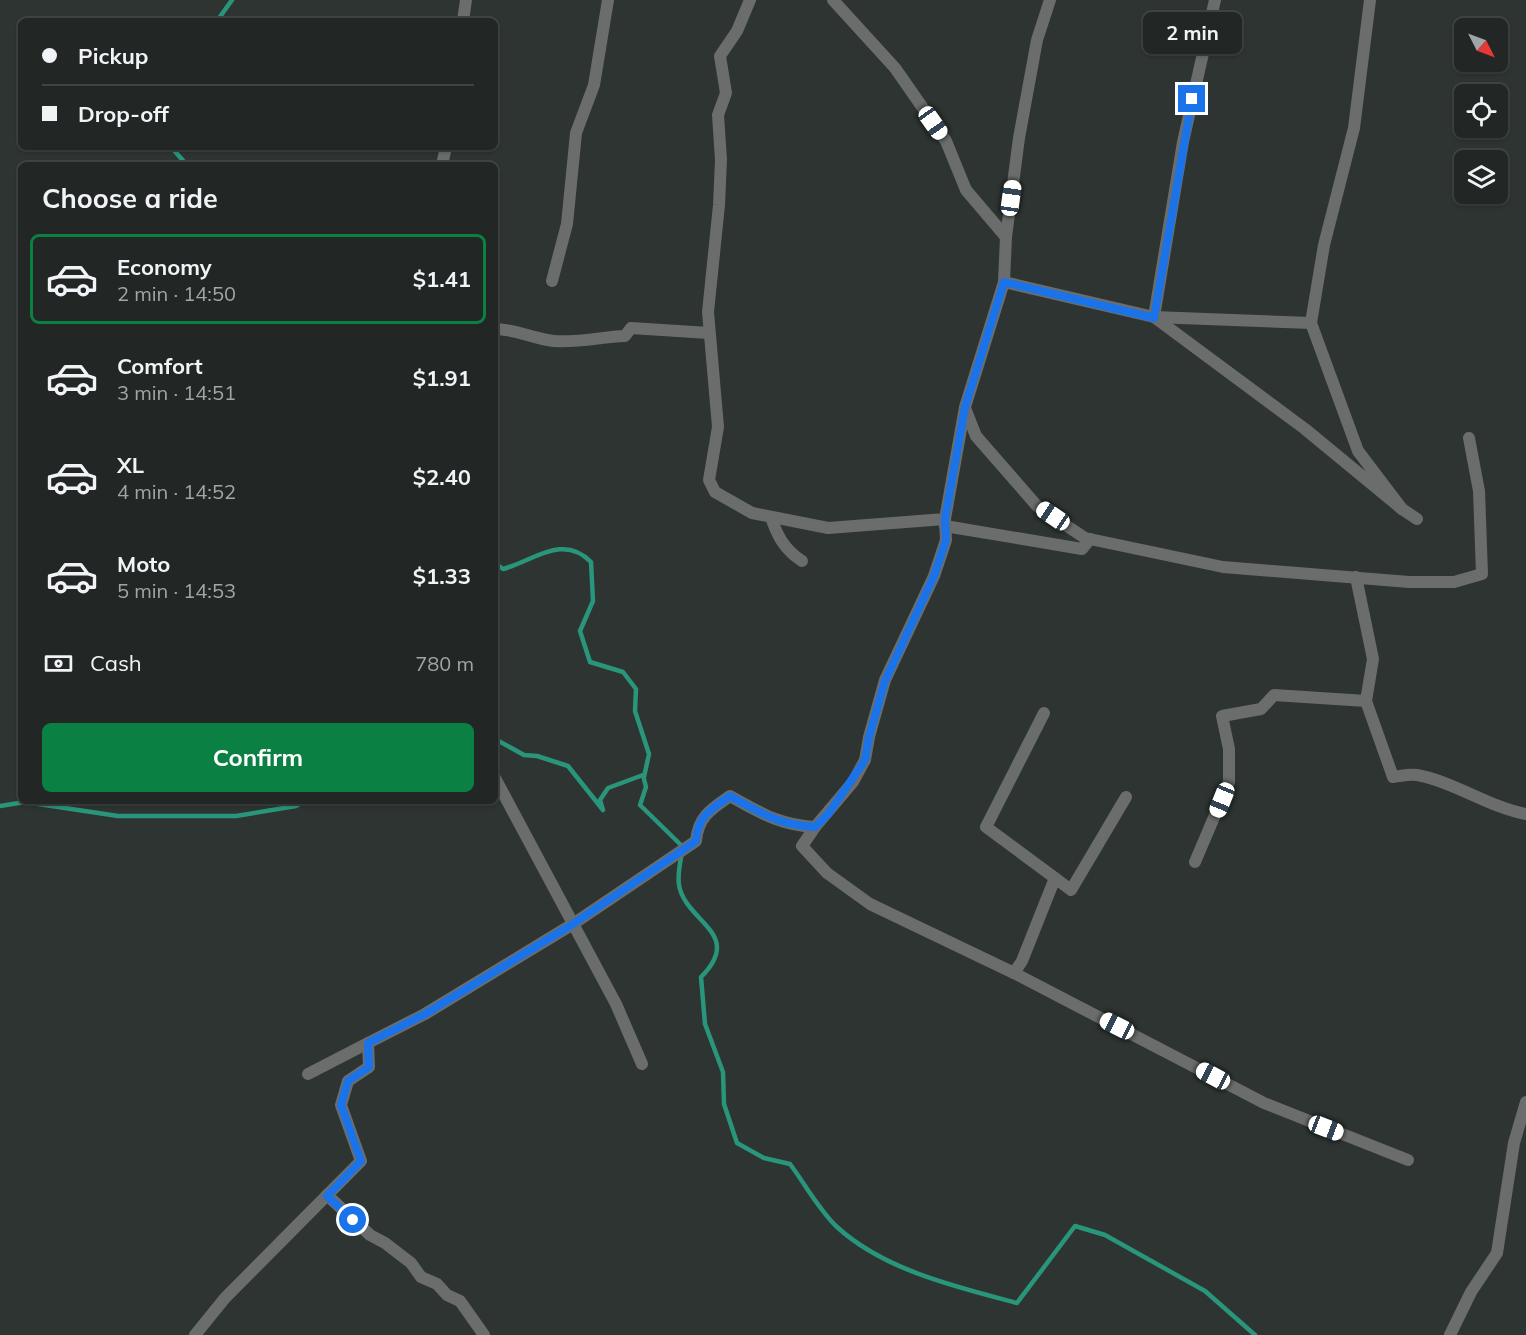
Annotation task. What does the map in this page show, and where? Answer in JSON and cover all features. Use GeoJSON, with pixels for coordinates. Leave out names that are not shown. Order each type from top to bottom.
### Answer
{"type":"FeatureCollection","features":[{"type":"Feature","properties":{"kind":"street"},"geometry":{"type":"LineString","coordinates":[[463,18],[466,0]]}},
{"type":"Feature","properties":{"kind":"street"},"geometry":{"type":"LineString","coordinates":[[552,281],[567,224],[576,133],[594,85],[608,0]]}},
{"type":"Feature","properties":{"kind":"street"},"geometry":{"type":"LineString","coordinates":[[750,0],[737,31],[720,56],[726,93],[718,115],[721,160],[715,255],[708,312],[718,427],[709,480],[715,492],[752,513],[828,528],[945,523],[1082,549],[1090,539]]}},
{"type":"Feature","properties":{"kind":"street"},"geometry":{"type":"LineString","coordinates":[[833,0],[895,68],[946,141],[966,190],[1006,237]]}},
{"type":"Feature","properties":{"kind":"street"},"geometry":{"type":"LineString","coordinates":[[1050,0],[1037,40],[1019,138],[1006,237],[1004,282],[965,407],[945,523],[946,540],[934,576],[885,681],[865,760],[847,789],[802,846],[827,873],[870,904],[1014,973],[1264,1103],[1408,1160]]}},
{"type":"Feature","properties":{"kind":"street"},"geometry":{"type":"LineString","coordinates":[[1154,318],[1183,142],[1215,0]]}},
{"type":"Feature","properties":{"kind":"street"},"geometry":{"type":"LineString","coordinates":[[1370,0],[1354,128],[1324,245],[1311,323],[1358,451],[1402,509]]}},
{"type":"Feature","properties":{"kind":"street"},"geometry":{"type":"LineString","coordinates":[[1004,282],[1154,318],[1311,323]]}},
{"type":"Feature","properties":{"kind":"street"},"geometry":{"type":"LineString","coordinates":[[1154,318],[1305,429],[1417,519]]}},
{"type":"Feature","properties":{"kind":"street"},"geometry":{"type":"LineString","coordinates":[[498,329],[512,329],[525,336],[556,341],[625,336],[632,328],[709,333]]}},
{"type":"Feature","properties":{"kind":"street"},"geometry":{"type":"LineString","coordinates":[[965,407],[976,436],[1037,506],[1090,539],[1223,567],[1356,577],[1454,582],[1482,574],[1479,491],[1469,438]]}},
{"type":"Feature","properties":{"kind":"street"},"geometry":{"type":"LineString","coordinates":[[771,517],[776,535],[790,553],[802,561]]}},
{"type":"Feature","properties":{"kind":"street"},"geometry":{"type":"LineString","coordinates":[[1356,577],[1373,659],[1366,701],[1394,777],[1415,775],[1446,785],[1505,810],[1526,814]]}},
{"type":"Feature","properties":{"kind":"street"},"geometry":{"type":"LineString","coordinates":[[1195,862],[1229,782],[1229,749],[1222,716],[1261,709],[1274,695],[1366,701]]}},
{"type":"Feature","properties":{"kind":"street"},"geometry":{"type":"LineString","coordinates":[[1044,713],[986,827],[1071,890],[1126,797]]}},
{"type":"Feature","properties":{"kind":"street"},"geometry":{"type":"LineString","coordinates":[[498,784],[616,1004],[642,1064]]}},
{"type":"Feature","properties":{"kind":"street"},"geometry":{"type":"LineString","coordinates":[[308,1074],[425,1014],[573,924],[696,841],[697,829],[705,813],[730,796],[768,818],[790,826],[815,827]]}},
{"type":"Feature","properties":{"kind":"street"},"geometry":{"type":"LineString","coordinates":[[1014,973],[1022,961],[1054,878]]}},
{"type":"Feature","properties":{"kind":"street"},"geometry":{"type":"LineString","coordinates":[[195,1335],[225,1298],[361,1161],[341,1105],[348,1081],[369,1067],[368,1043]]}},
{"type":"Feature","properties":{"kind":"street"},"geometry":{"type":"LineString","coordinates":[[1450,1335],[1471,1292],[1497,1252],[1514,1143],[1526,1102]]}},
{"type":"Feature","properties":{"kind":"street"},"geometry":{"type":"LineString","coordinates":[[327,1196],[370,1236],[385,1243],[411,1263],[421,1277],[437,1284],[447,1295],[460,1301],[484,1335]]}},
{"type":"Feature","properties":{"kind":"waterway"},"geometry":{"type":"LineString","coordinates":[[219,18],[232,0]]}},
{"type":"Feature","properties":{"kind":"waterway"},"geometry":{"type":"LineString","coordinates":[[174,150],[184,162]]}},
{"type":"Feature","properties":{"kind":"waterway"},"geometry":{"type":"LineString","coordinates":[[498,565],[503,569],[559,549],[580,554],[591,562],[593,601],[580,631],[590,662],[623,672],[636,689],[635,711],[649,754],[644,777]]}},
{"type":"Feature","properties":{"kind":"waterway"},"geometry":{"type":"LineString","coordinates":[[498,741],[524,755],[537,756],[568,766],[603,810],[600,800],[608,788],[643,775],[646,787],[640,805],[683,847],[679,871],[679,885],[683,898],[715,938],[717,949],[713,962],[701,977],[705,1024],[723,1072],[724,1104],[737,1143],[764,1158],[790,1164],[830,1220],[856,1242],[876,1255],[922,1275],[1017,1303],[1075,1226],[1105,1235],[1205,1291],[1255,1335]]}},
{"type":"Feature","properties":{"kind":"waterway"},"geometry":{"type":"LineString","coordinates":[[0,806],[18,803]]}},
{"type":"Feature","properties":{"kind":"waterway"},"geometry":{"type":"LineString","coordinates":[[38,804],[118,816],[236,816],[299,804]]}},
{"type":"Feature","properties":{"kind":"route"},"geometry":{"type":"LineString","coordinates":[[353,1220],[327,1196],[361,1161],[341,1105],[348,1081],[369,1067],[368,1043],[425,1014],[573,924],[696,841],[697,829],[705,813],[730,796],[768,818],[790,826],[815,827],[853,782],[865,760],[885,681],[934,576],[946,540],[945,519],[965,407],[1004,282],[1062,298],[1154,318],[1192,99]]}}]}
